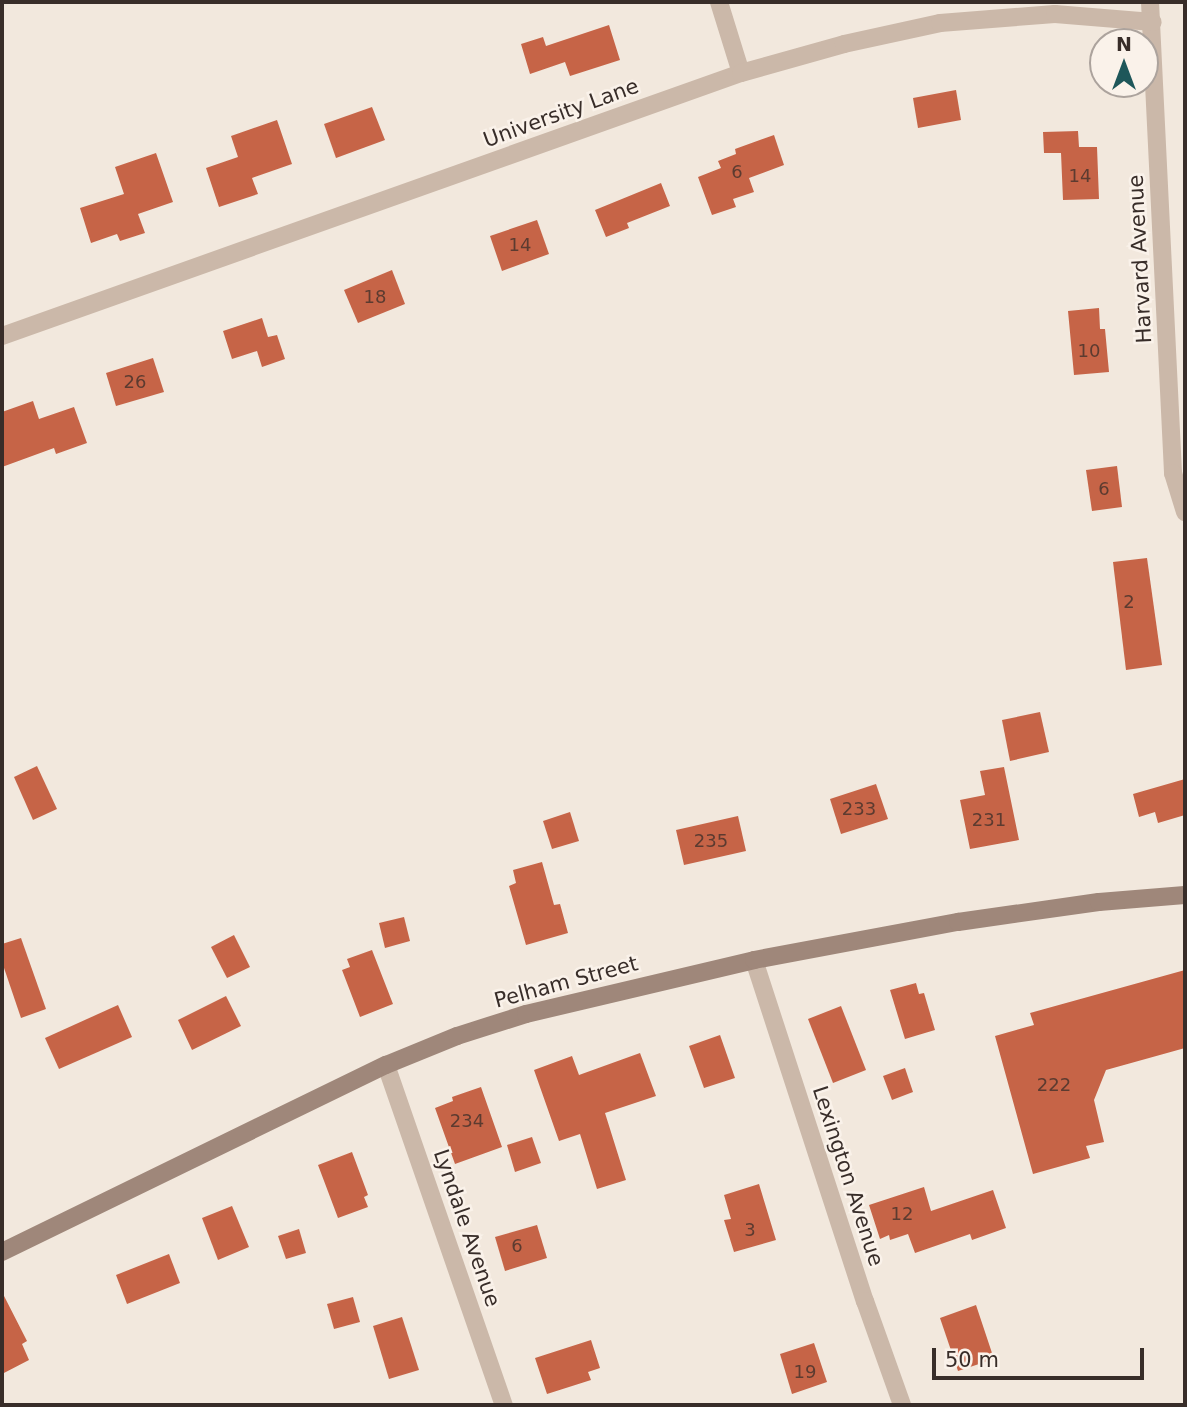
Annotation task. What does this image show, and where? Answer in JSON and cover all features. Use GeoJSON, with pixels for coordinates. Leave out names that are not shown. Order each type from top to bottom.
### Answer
{"type":"FeatureCollection","features":[{"type":"Feature","properties":{"kind":"street"},"geometry":{"type":"LineString","coordinates":[[719,2],[741,73]]}},
{"type":"Feature","properties":{"kind":"street","name":"Harvard Avenue"},"geometry":{"type":"LineString","coordinates":[[1150,2],[1173,473],[1185,512]]}},
{"type":"Feature","properties":{"kind":"street","name":"University Lane"},"geometry":{"type":"LineString","coordinates":[[2,336],[741,73],[844,44],[940,23],[1055,14],[1153,22]]}},
{"type":"Feature","properties":{"kind":"street","name":"Pelham Street"},"geometry":{"type":"LineString","coordinates":[[2,1252],[386,1065],[457,1036],[526,1014],[754,960],[1012,914],[1099,902],[1185,895]]}},
{"type":"Feature","properties":{"kind":"street","name":"Lexington Avenue"},"geometry":{"type":"LineString","coordinates":[[754,960],[860,1289],[902,1405]]}},
{"type":"Feature","properties":{"kind":"street","name":"Lyndale Avenue"},"geometry":{"type":"LineString","coordinates":[[386,1065],[504,1405]]}},
{"type":"Feature","properties":{"kind":"building"},"geometry":{"type":"Polygon","coordinates":[[[609,25],[620,60],[570,76],[565,62],[530,74],[521,44],[543,37],[546,46],[609,25]]]}},
{"type":"Feature","properties":{"kind":"building"},"geometry":{"type":"Polygon","coordinates":[[[956,90],[961,120],[918,128],[913,98],[956,90]]]}},
{"type":"Feature","properties":{"kind":"building"},"geometry":{"type":"Polygon","coordinates":[[[372,107],[385,140],[336,158],[324,124],[372,107]]]}},
{"type":"Feature","properties":{"kind":"building"},"geometry":{"type":"Polygon","coordinates":[[[277,120],[292,164],[252,178],[258,194],[219,207],[206,168],[238,157],[231,136],[277,120]]]}},
{"type":"Feature","properties":{"kind":"building"},"geometry":{"type":"Polygon","coordinates":[[[1078,131],[1079,147],[1097,147],[1099,199],[1063,200],[1061,153],[1044,153],[1043,132],[1078,131]]]}},
{"type":"Feature","properties":{"kind":"building"},"geometry":{"type":"Polygon","coordinates":[[[774,135],[784,165],[749,178],[754,192],[733,199],[736,207],[712,215],[698,177],[721,168],[718,161],[736,154],[735,149],[774,135]]]}},
{"type":"Feature","properties":{"kind":"building"},"geometry":{"type":"Polygon","coordinates":[[[156,153],[173,202],[138,214],[145,233],[120,241],[117,234],[91,243],[80,208],[124,194],[115,167],[156,153]]]}},
{"type":"Feature","properties":{"kind":"building"},"geometry":{"type":"Polygon","coordinates":[[[661,183],[670,206],[627,223],[629,228],[606,237],[595,210],[661,183]]]}},
{"type":"Feature","properties":{"kind":"building"},"geometry":{"type":"Polygon","coordinates":[[[537,220],[549,254],[502,271],[490,236],[537,220]]]}},
{"type":"Feature","properties":{"kind":"building"},"geometry":{"type":"Polygon","coordinates":[[[392,270],[405,304],[358,323],[344,290],[392,270]]]}},
{"type":"Feature","properties":{"kind":"building"},"geometry":{"type":"Polygon","coordinates":[[[1099,308],[1100,329],[1105,329],[1109,372],[1074,375],[1068,311],[1099,308]]]}},
{"type":"Feature","properties":{"kind":"building"},"geometry":{"type":"Polygon","coordinates":[[[262,318],[268,337],[277,335],[285,359],[262,367],[257,351],[232,359],[223,331],[262,318]]]}},
{"type":"Feature","properties":{"kind":"building"},"geometry":{"type":"Polygon","coordinates":[[[153,358],[164,392],[116,406],[106,373],[153,358]]]}},
{"type":"Feature","properties":{"kind":"building"},"geometry":{"type":"Polygon","coordinates":[[[33,401],[39,419],[74,407],[87,443],[56,454],[54,448],[2,467],[2,412],[33,401]]]}},
{"type":"Feature","properties":{"kind":"building"},"geometry":{"type":"Polygon","coordinates":[[[1117,466],[1122,507],[1092,511],[1086,470],[1117,466]]]}},
{"type":"Feature","properties":{"kind":"building"},"geometry":{"type":"Polygon","coordinates":[[[1147,558],[1162,665],[1126,670],[1113,562],[1147,558]]]}},
{"type":"Feature","properties":{"kind":"building"},"geometry":{"type":"Polygon","coordinates":[[[1040,712],[1049,752],[1010,761],[1002,720],[1040,712]]]}},
{"type":"Feature","properties":{"kind":"building"},"geometry":{"type":"Polygon","coordinates":[[[37,766],[57,809],[33,820],[14,777],[37,766]]]}},
{"type":"Feature","properties":{"kind":"building"},"geometry":{"type":"Polygon","coordinates":[[[1004,767],[1019,840],[970,849],[960,800],[985,795],[980,771],[1004,767]]]}},
{"type":"Feature","properties":{"kind":"building"},"geometry":{"type":"Polygon","coordinates":[[[1185,779],[1185,815],[1158,823],[1155,812],[1139,817],[1133,794],[1185,779]]]}},
{"type":"Feature","properties":{"kind":"building"},"geometry":{"type":"Polygon","coordinates":[[[876,784],[888,819],[841,834],[830,799],[876,784]]]}},
{"type":"Feature","properties":{"kind":"building"},"geometry":{"type":"Polygon","coordinates":[[[570,812],[579,841],[552,849],[543,821],[570,812]]]}},
{"type":"Feature","properties":{"kind":"building"},"geometry":{"type":"Polygon","coordinates":[[[738,816],[746,851],[684,865],[676,830],[738,816]]]}},
{"type":"Feature","properties":{"kind":"building"},"geometry":{"type":"Polygon","coordinates":[[[542,862],[554,905],[560,904],[568,933],[526,945],[509,886],[516,883],[513,870],[542,862]]]}},
{"type":"Feature","properties":{"kind":"building"},"geometry":{"type":"Polygon","coordinates":[[[404,917],[410,941],[385,948],[379,923],[404,917]]]}},
{"type":"Feature","properties":{"kind":"building"},"geometry":{"type":"Polygon","coordinates":[[[234,935],[250,967],[227,978],[211,947],[234,935]]]}},
{"type":"Feature","properties":{"kind":"building"},"geometry":{"type":"Polygon","coordinates":[[[21,938],[46,1009],[21,1018],[2,962],[2,944],[21,938]]]}},
{"type":"Feature","properties":{"kind":"building"},"geometry":{"type":"Polygon","coordinates":[[[372,950],[393,1004],[360,1017],[342,970],[350,967],[347,959],[372,950]]]}},
{"type":"Feature","properties":{"kind":"building"},"geometry":{"type":"Polygon","coordinates":[[[1185,970],[1185,1048],[1106,1070],[1094,1100],[1104,1142],[1086,1146],[1090,1158],[1033,1174],[995,1036],[1034,1025],[1030,1013],[1185,970]]]}},
{"type":"Feature","properties":{"kind":"building"},"geometry":{"type":"Polygon","coordinates":[[[916,983],[919,994],[924,993],[935,1030],[905,1039],[890,990],[916,983]]]}},
{"type":"Feature","properties":{"kind":"building"},"geometry":{"type":"Polygon","coordinates":[[[226,996],[241,1026],[192,1050],[178,1020],[226,996]]]}},
{"type":"Feature","properties":{"kind":"building"},"geometry":{"type":"Polygon","coordinates":[[[118,1005],[132,1037],[59,1069],[45,1038],[118,1005]]]}},
{"type":"Feature","properties":{"kind":"building"},"geometry":{"type":"Polygon","coordinates":[[[841,1006],[866,1070],[833,1083],[808,1019],[841,1006]]]}},
{"type":"Feature","properties":{"kind":"building"},"geometry":{"type":"Polygon","coordinates":[[[720,1035],[735,1078],[704,1088],[689,1046],[720,1035]]]}},
{"type":"Feature","properties":{"kind":"building"},"geometry":{"type":"Polygon","coordinates":[[[640,1053],[656,1096],[605,1113],[626,1180],[597,1189],[580,1134],[559,1141],[534,1070],[572,1056],[579,1075],[640,1053]]]}},
{"type":"Feature","properties":{"kind":"building"},"geometry":{"type":"Polygon","coordinates":[[[905,1068],[913,1092],[892,1100],[883,1076],[905,1068]]]}},
{"type":"Feature","properties":{"kind":"building"},"geometry":{"type":"Polygon","coordinates":[[[481,1087],[502,1147],[455,1164],[435,1108],[453,1101],[452,1097],[481,1087]]]}},
{"type":"Feature","properties":{"kind":"building"},"geometry":{"type":"Polygon","coordinates":[[[532,1137],[541,1163],[515,1172],[507,1145],[532,1137]]]}},
{"type":"Feature","properties":{"kind":"building"},"geometry":{"type":"Polygon","coordinates":[[[352,1152],[368,1195],[364,1197],[368,1207],[338,1218],[318,1165],[352,1152]]]}},
{"type":"Feature","properties":{"kind":"building"},"geometry":{"type":"Polygon","coordinates":[[[759,1184],[776,1240],[734,1252],[724,1220],[731,1219],[724,1195],[759,1184]]]}},
{"type":"Feature","properties":{"kind":"building"},"geometry":{"type":"Polygon","coordinates":[[[924,1187],[931,1211],[993,1190],[1006,1228],[972,1240],[970,1234],[915,1253],[908,1234],[890,1240],[889,1235],[880,1239],[869,1205],[924,1187]]]}},
{"type":"Feature","properties":{"kind":"building"},"geometry":{"type":"Polygon","coordinates":[[[232,1206],[249,1247],[218,1260],[202,1218],[232,1206]]]}},
{"type":"Feature","properties":{"kind":"building"},"geometry":{"type":"Polygon","coordinates":[[[537,1225],[547,1258],[505,1271],[495,1237],[537,1225]]]}},
{"type":"Feature","properties":{"kind":"building"},"geometry":{"type":"Polygon","coordinates":[[[299,1229],[306,1253],[286,1259],[278,1236],[299,1229]]]}},
{"type":"Feature","properties":{"kind":"building"},"geometry":{"type":"Polygon","coordinates":[[[169,1254],[180,1283],[127,1304],[116,1275],[169,1254]]]}},
{"type":"Feature","properties":{"kind":"building"},"geometry":{"type":"Polygon","coordinates":[[[2,1292],[27,1341],[22,1344],[29,1360],[2,1374],[2,1292]]]}},
{"type":"Feature","properties":{"kind":"building"},"geometry":{"type":"Polygon","coordinates":[[[353,1297],[360,1322],[334,1329],[327,1304],[353,1297]]]}},
{"type":"Feature","properties":{"kind":"building"},"geometry":{"type":"Polygon","coordinates":[[[976,1305],[994,1359],[958,1371],[940,1318],[976,1305]]]}},
{"type":"Feature","properties":{"kind":"building"},"geometry":{"type":"Polygon","coordinates":[[[402,1317],[419,1370],[389,1379],[373,1326],[402,1317]]]}},
{"type":"Feature","properties":{"kind":"building"},"geometry":{"type":"Polygon","coordinates":[[[591,1340],[600,1368],[588,1372],[591,1380],[547,1394],[535,1358],[591,1340]]]}},
{"type":"Feature","properties":{"kind":"building"},"geometry":{"type":"Polygon","coordinates":[[[814,1343],[827,1382],[792,1394],[780,1354],[814,1343]]]}}]}
